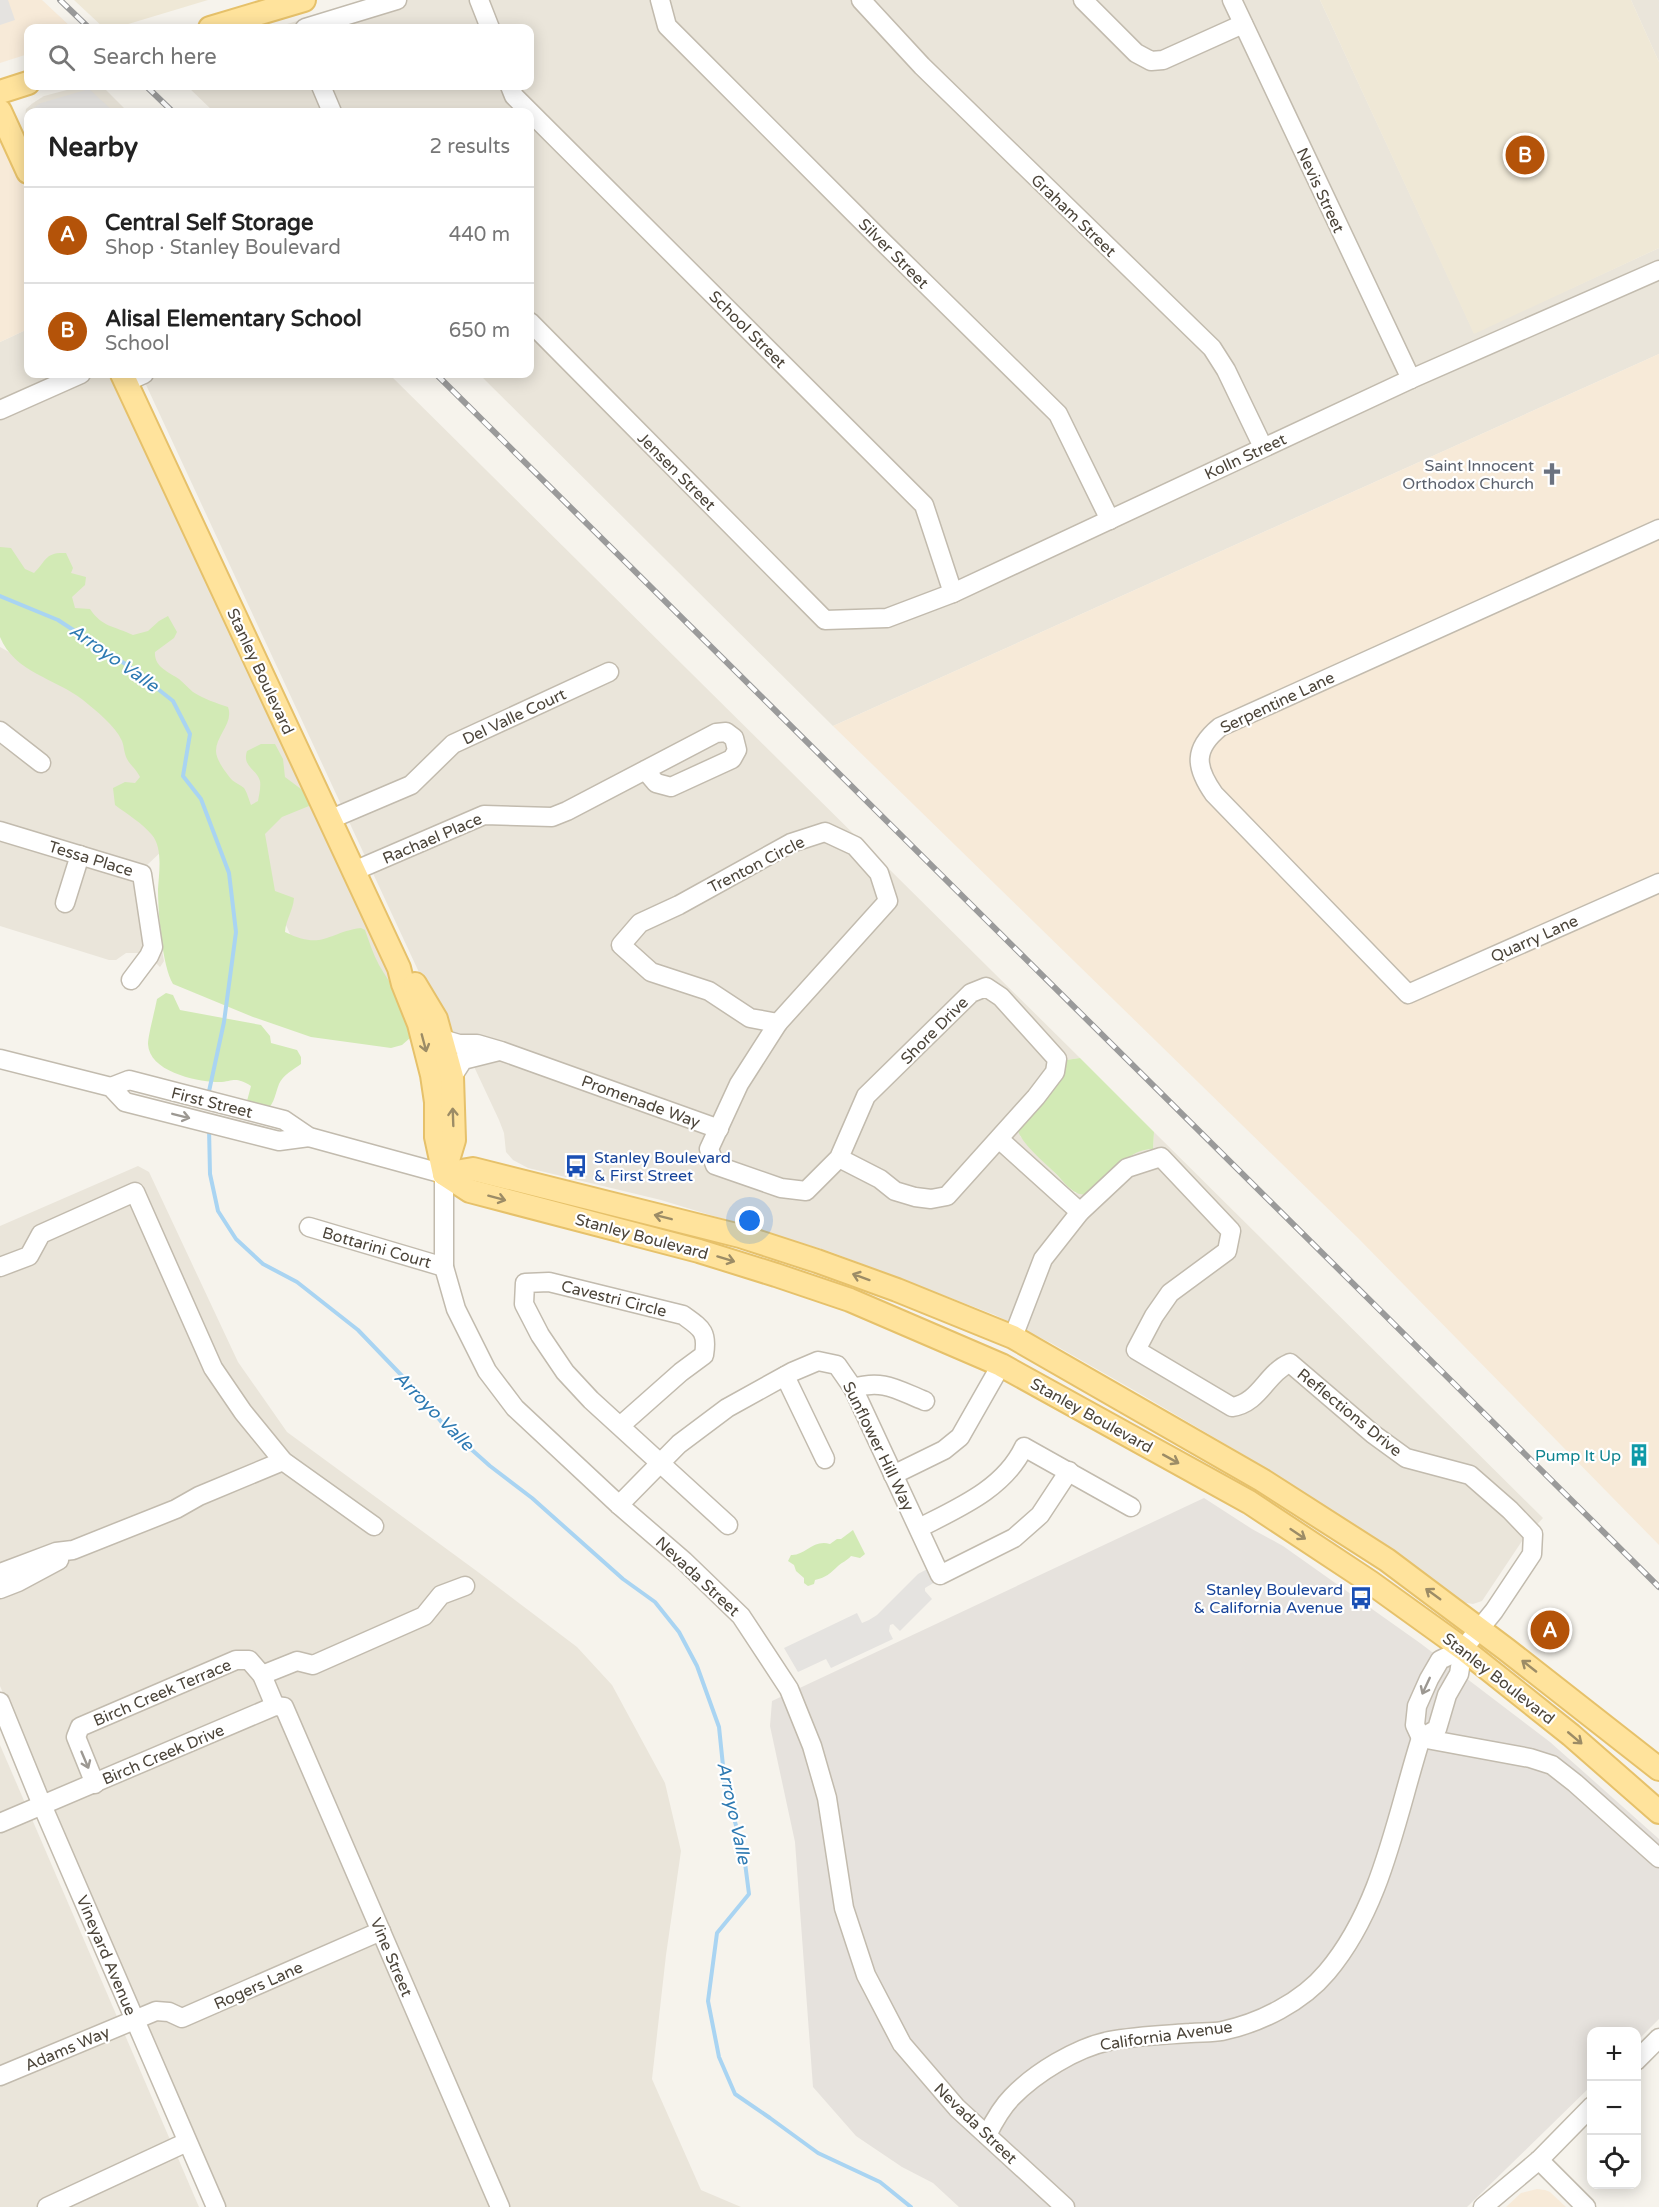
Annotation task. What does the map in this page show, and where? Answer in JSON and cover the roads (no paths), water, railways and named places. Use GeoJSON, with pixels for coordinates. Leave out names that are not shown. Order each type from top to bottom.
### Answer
{"type":"FeatureCollection","features":[{"type":"Feature","properties":{"kind":"main road"},"geometry":{"type":"LineString","coordinates":[[224,24],[299,2]]}},
{"type":"Feature","properties":{"kind":"main road"},"geometry":{"type":"LineString","coordinates":[[0,92],[24,84]]}},
{"type":"Feature","properties":{"kind":"main road"},"geometry":{"type":"LineString","coordinates":[[0,111],[24,163]]}},
{"type":"Feature","properties":{"kind":"main road","name":"Stanley Boulevard"},"geometry":{"type":"LineString","coordinates":[[132,378],[399,968],[402,984],[419,1024],[432,1075],[436,1102],[436,1137],[444,1174],[470,1191],[699,1251],[850,1300],[1001,1365],[1250,1502],[1370,1582],[1464,1649],[1579,1742],[1659,1812]]}},
{"type":"Feature","properties":{"kind":"main road","name":"Stanley Boulevard"},"geometry":{"type":"LineString","coordinates":[[399,968],[412,979],[436,1019],[452,1077],[454,1140],[444,1174]]}},
{"type":"Feature","properties":{"kind":"main road","name":"Stanley Boulevard"},"geometry":{"type":"LineString","coordinates":[[444,1174],[473,1169],[740,1236],[877,1283],[1013,1337],[1262,1479],[1387,1560],[1480,1629],[1659,1769]]}},
{"type":"Feature","properties":{"kind":"main road"},"geometry":{"type":"LineString","coordinates":[[850,1300],[872,1299],[890,1303],[984,1340],[1013,1337]]}},
{"type":"Feature","properties":{"kind":"main road"},"geometry":{"type":"LineString","coordinates":[[1001,1365],[1015,1359],[1026,1361],[1108,1402],[1138,1415],[1158,1419]]}},
{"type":"Feature","properties":{"kind":"main road"},"geometry":{"type":"LineString","coordinates":[[1250,1502],[1262,1479]]}},
{"type":"Feature","properties":{"kind":"street"},"geometry":{"type":"LineString","coordinates":[[317,24],[398,0]]}},
{"type":"Feature","properties":{"kind":"street"},"geometry":{"type":"LineString","coordinates":[[479,0],[488,24]]}},
{"type":"Feature","properties":{"kind":"street","name":"Silver Street"},"geometry":{"type":"LineString","coordinates":[[660,0],[667,26],[1058,414],[1110,520]]}},
{"type":"Feature","properties":{"kind":"street","name":"Graham Street"},"geometry":{"type":"LineString","coordinates":[[861,0],[922,66],[1212,348],[1226,370],[1263,447]]}},
{"type":"Feature","properties":{"kind":"street"},"geometry":{"type":"LineString","coordinates":[[1083,0],[1137,53],[1151,61],[1163,60],[1243,24]]}},
{"type":"Feature","properties":{"kind":"street","name":"Nevis Street"},"geometry":{"type":"LineString","coordinates":[[1232,0],[1411,379]]}},
{"type":"Feature","properties":{"kind":"street"},"geometry":{"type":"LineString","coordinates":[[299,2],[303,24]]}},
{"type":"Feature","properties":{"kind":"street"},"geometry":{"type":"LineString","coordinates":[[323,90],[330,108]]}},
{"type":"Feature","properties":{"kind":"street","name":"School Street"},"geometry":{"type":"LineString","coordinates":[[512,90],[514,96],[526,108]]}},
{"type":"Feature","properties":{"kind":"street","name":"School Street"},"geometry":{"type":"LineString","coordinates":[[534,116],[924,505],[953,592]]}},
{"type":"Feature","properties":{"kind":"street","name":"Kolln Street"},"geometry":{"type":"LineString","coordinates":[[825,620],[887,618],[953,592],[1411,379],[1659,270]]}},
{"type":"Feature","properties":{"kind":"street","name":"Jensen Street"},"geometry":{"type":"LineString","coordinates":[[534,326],[825,620]]}},
{"type":"Feature","properties":{"kind":"street"},"geometry":{"type":"LineString","coordinates":[[0,410],[72,378]]}},
{"type":"Feature","properties":{"kind":"street","name":"Serpentine Lane"},"geometry":{"type":"LineString","coordinates":[[1408,994],[1214,794],[1201,776],[1200,752],[1208,737],[1220,727],[1659,529]]}},
{"type":"Feature","properties":{"kind":"street","name":"Del Valle Court"},"geometry":{"type":"LineString","coordinates":[[331,819],[411,785],[453,744],[609,672]]}},
{"type":"Feature","properties":{"kind":"street"},"geometry":{"type":"LineString","coordinates":[[0,731],[41,763]]}},
{"type":"Feature","properties":{"kind":"street","name":"Rachael Place"},"geometry":{"type":"LineString","coordinates":[[354,871],[484,815],[552,816],[567,811],[645,770]]}},
{"type":"Feature","properties":{"kind":"street","name":"Tessa Place"},"geometry":{"type":"LineString","coordinates":[[0,831],[142,874],[153,947],[131,980]]}},
{"type":"Feature","properties":{"kind":"street","name":"Trenton Circle"},"geometry":{"type":"LineString","coordinates":[[719,1129],[739,1084],[778,1023],[888,901],[879,873],[855,846],[825,832],[791,843],[679,905],[640,923],[621,945],[651,972],[709,991],[750,1018],[778,1023]]}},
{"type":"Feature","properties":{"kind":"street"},"geometry":{"type":"LineString","coordinates":[[65,903],[80,855]]}},
{"type":"Feature","properties":{"kind":"street","name":"Quarry Lane"},"geometry":{"type":"LineString","coordinates":[[1408,994],[1659,883]]}},
{"type":"Feature","properties":{"kind":"street","name":"Shore Drive"},"geometry":{"type":"LineString","coordinates":[[839,1158],[867,1096],[971,993],[986,987],[1001,997],[1058,1059],[1051,1078],[999,1139]]}},
{"type":"Feature","properties":{"kind":"street","name":"Promenade Way"},"geometry":{"type":"LineString","coordinates":[[442,1039],[459,1044],[477,1044],[501,1051],[719,1129],[710,1149],[715,1165],[781,1188],[806,1191],[839,1158]]}},
{"type":"Feature","properties":{"kind":"street"},"geometry":{"type":"LineString","coordinates":[[452,1077],[463,1060],[501,1051]]}},
{"type":"Feature","properties":{"kind":"street"},"geometry":{"type":"LineString","coordinates":[[0,1059],[111,1087]]}},
{"type":"Feature","properties":{"kind":"street","name":"First Street"},"geometry":{"type":"LineString","coordinates":[[309,1137],[279,1141],[125,1102],[111,1087],[129,1080],[284,1120],[309,1137],[444,1174]]}},
{"type":"Feature","properties":{"kind":"street"},"geometry":{"type":"LineString","coordinates":[[839,1158],[880,1179],[895,1191],[931,1199],[947,1196],[999,1139],[1080,1212]]}},
{"type":"Feature","properties":{"kind":"street","name":"Reflections Drive"},"geometry":{"type":"LineString","coordinates":[[1013,1337],[1043,1259],[1080,1212],[1127,1168],[1161,1157],[1231,1231],[1227,1251],[1170,1293],[1154,1316],[1136,1350],[1232,1407],[1241,1406],[1252,1400],[1279,1368],[1290,1363],[1373,1434],[1406,1458],[1470,1475],[1533,1534],[1532,1554],[1480,1629]]}},
{"type":"Feature","properties":{"kind":"street","name":"Nevada Street"},"geometry":{"type":"LineString","coordinates":[[444,1174],[444,1267],[456,1309],[487,1371],[515,1408],[684,1561],[741,1616],[781,1675],[812,1746],[827,1798],[843,1908],[866,1975],[902,2044],[957,2108],[1065,2207]]}},
{"type":"Feature","properties":{"kind":"street"},"geometry":{"type":"LineString","coordinates":[[0,1267],[29,1256],[41,1234],[135,1191],[213,1368],[243,1412],[283,1461],[374,1526]]}},
{"type":"Feature","properties":{"kind":"street","name":"Bottarini Court"},"geometry":{"type":"LineString","coordinates":[[309,1227],[444,1267]]}},
{"type":"Feature","properties":{"kind":"street","name":"Cavestri Circle"},"geometry":{"type":"LineString","coordinates":[[620,1426],[704,1354],[706,1340],[699,1326],[683,1315],[549,1281],[525,1283],[524,1304],[540,1335],[566,1372],[591,1400],[728,1525]]}},
{"type":"Feature","properties":{"kind":"street","name":"Sunflower Hill Way"},"geometry":{"type":"LineString","coordinates":[[619,1504],[679,1444],[727,1408],[785,1376],[818,1361],[837,1365],[853,1388],[940,1575],[1014,1538],[1040,1515],[1069,1471]]}},
{"type":"Feature","properties":{"kind":"street"},"geometry":{"type":"LineString","coordinates":[[893,1475],[944,1450],[960,1437],[1001,1365]]}},
{"type":"Feature","properties":{"kind":"street"},"geometry":{"type":"LineString","coordinates":[[785,1376],[825,1459]]}},
{"type":"Feature","properties":{"kind":"street"},"geometry":{"type":"LineString","coordinates":[[853,1388],[869,1383],[884,1384],[925,1401]]}},
{"type":"Feature","properties":{"kind":"street"},"geometry":{"type":"LineString","coordinates":[[918,1528],[979,1498],[1018,1460],[1024,1447],[1131,1507]]}},
{"type":"Feature","properties":{"kind":"street"},"geometry":{"type":"LineString","coordinates":[[0,1573],[56,1552],[73,1550],[176,1509],[199,1496],[283,1461]]}},
{"type":"Feature","properties":{"kind":"street"},"geometry":{"type":"LineString","coordinates":[[0,1588],[18,1582],[73,1550]]}},
{"type":"Feature","properties":{"kind":"street"},"geometry":{"type":"LineString","coordinates":[[279,1706],[262,1675],[297,1661],[313,1665],[424,1616],[441,1595],[465,1586]]}},
{"type":"Feature","properties":{"kind":"street","name":"California Avenue"},"geometry":{"type":"LineString","coordinates":[[987,2135],[997,2115],[1011,2097],[1030,2081],[1074,2052],[1108,2041],[1221,2031],[1289,2005],[1326,1973],[1350,1940],[1375,1891],[1421,1738],[1437,1729],[1447,1695],[1459,1674],[1464,1649],[1480,1629]]}},
{"type":"Feature","properties":{"kind":"street","name":"Birch Creek Terrace"},"geometry":{"type":"LineString","coordinates":[[95,1784],[76,1737],[80,1727],[237,1660],[249,1660],[262,1675]]}},
{"type":"Feature","properties":{"kind":"street","name":"Vineyard Avenue"},"geometry":{"type":"LineString","coordinates":[[0,1702],[42,1805],[216,2207]]}},
{"type":"Feature","properties":{"kind":"street","name":"Birch Creek Drive"},"geometry":{"type":"LineString","coordinates":[[0,1823],[279,1706]]}},
{"type":"Feature","properties":{"kind":"street","name":"Vine Street"},"geometry":{"type":"LineString","coordinates":[[279,1706],[381,1931],[500,2207]]}},
{"type":"Feature","properties":{"kind":"street"},"geometry":{"type":"LineString","coordinates":[[1421,1738],[1530,1758],[1552,1765],[1584,1790],[1659,1858]]}},
{"type":"Feature","properties":{"kind":"street","name":"Rogers Lane"},"geometry":{"type":"LineString","coordinates":[[135,2020],[156,2011],[170,2012],[182,2018],[381,1931]]}},
{"type":"Feature","properties":{"kind":"street","name":"Adams Way"},"geometry":{"type":"LineString","coordinates":[[0,2076],[135,2020]]}},
{"type":"Feature","properties":{"kind":"street"},"geometry":{"type":"LineString","coordinates":[[1641,2056],[1659,2038]]}},
{"type":"Feature","properties":{"kind":"street"},"geometry":{"type":"LineString","coordinates":[[1484,2207],[1539,2160],[1587,2111]]}},
{"type":"Feature","properties":{"kind":"street"},"geometry":{"type":"LineString","coordinates":[[47,2207],[187,2142]]}},
{"type":"Feature","properties":{"kind":"street"},"geometry":{"type":"LineString","coordinates":[[1539,2160],[1586,2207]]}},
{"type":"Feature","properties":{"kind":"waterway","name":"Arroyo Valle"},"geometry":{"type":"LineString","coordinates":[[0,596],[58,620],[130,667],[173,701],[190,734],[183,776],[201,799],[229,873],[236,932],[224,1022],[208,1096]]}},
{"type":"Feature","properties":{"kind":"waterway","name":"Arroyo Valle"},"geometry":{"type":"LineString","coordinates":[[209,1128],[210,1174],[218,1211],[236,1239],[263,1264],[297,1282],[358,1330],[406,1380],[444,1425],[490,1466],[532,1498],[623,1579],[655,1602],[679,1632],[697,1666],[719,1727],[725,1785],[744,1855],[749,1894],[717,1933],[708,2001],[719,2057],[735,2094],[818,2153],[880,2182],[911,2207]]}},
{"type":"Feature","properties":{"kind":"railway"},"geometry":{"type":"LineString","coordinates":[[60,0],[85,24]]}},
{"type":"Feature","properties":{"kind":"railway"},"geometry":{"type":"LineString","coordinates":[[150,90],[169,108]]}},
{"type":"Feature","properties":{"kind":"railway"},"geometry":{"type":"LineString","coordinates":[[440,378],[1659,1587]]}},
{"type":"Feature","properties":{"kind":"place","name":"Alisal Elementary School"},"geometry":{"type":"Point","coordinates":[1525,155]}},
{"type":"Feature","properties":{"kind":"place","name":"Saint Innocent Orthodox Church"},"geometry":{"type":"Point","coordinates":[1552,474]}},
{"type":"Feature","properties":{"kind":"place","name":"Stanley Boulevard & First Street"},"geometry":{"type":"Point","coordinates":[576,1166]}},
{"type":"Feature","properties":{"kind":"place","name":"Pump It Up"},"geometry":{"type":"Point","coordinates":[1639,1455]}},
{"type":"Feature","properties":{"kind":"place","name":"Stanley Boulevard & California Avenue"},"geometry":{"type":"Point","coordinates":[1361,1598]}},
{"type":"Feature","properties":{"kind":"place","name":"Central Self Storage"},"geometry":{"type":"Point","coordinates":[1550,1630]}}]}
